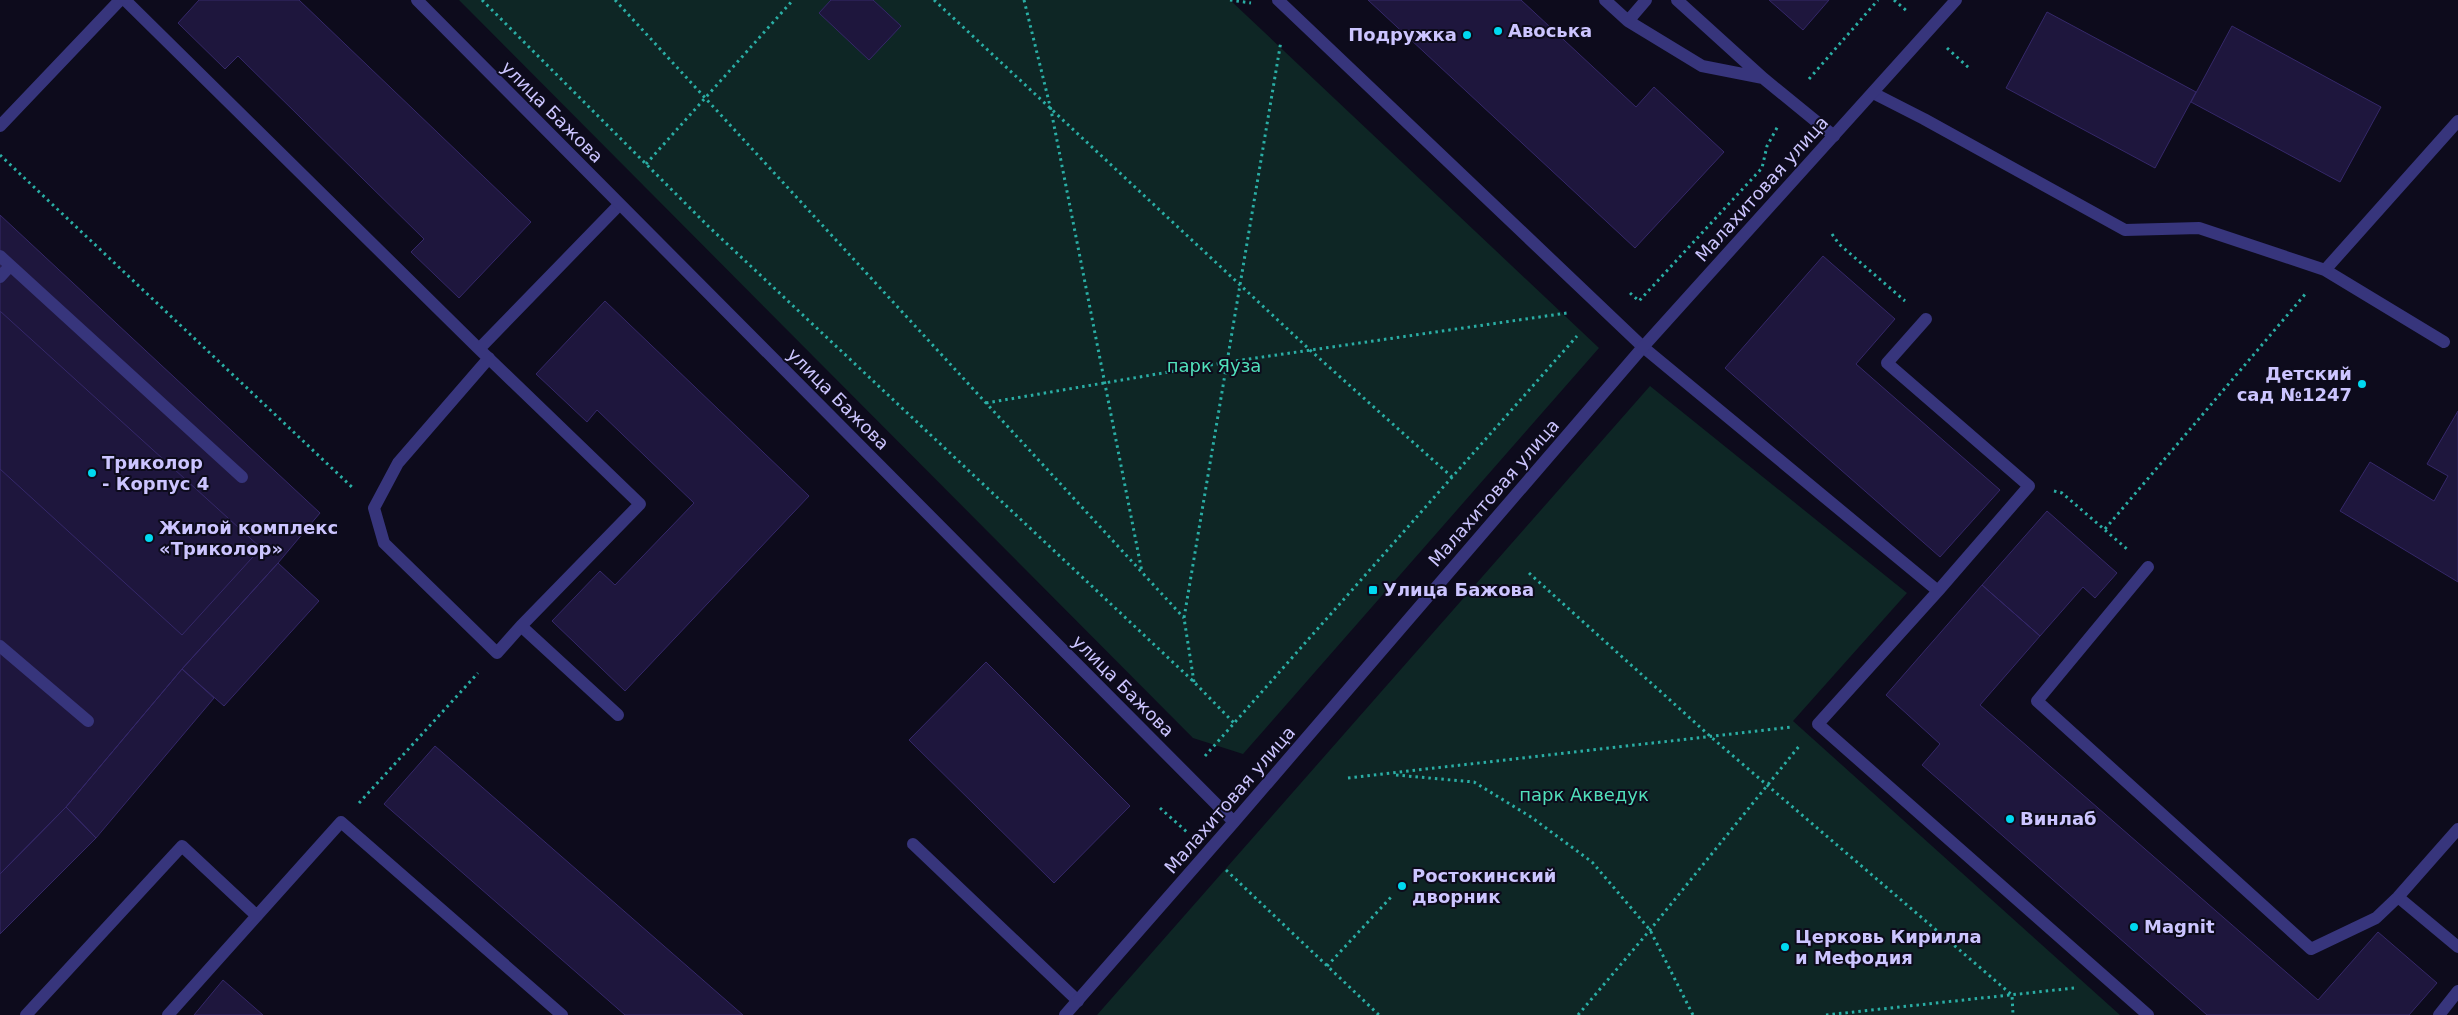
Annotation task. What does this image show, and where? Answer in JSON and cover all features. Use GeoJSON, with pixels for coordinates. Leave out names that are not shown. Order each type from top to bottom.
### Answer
{"type":"FeatureCollection","features":[{"type":"Feature","properties":{"kind":"street"},"geometry":{"type":"LineString","coordinates":[[0,126],[120,0]]}},
{"type":"Feature","properties":{"kind":"street"},"geometry":{"type":"LineString","coordinates":[[126,0],[479,349],[489,358],[640,504],[497,653],[384,544],[374,508],[398,463],[489,358]]}},
{"type":"Feature","properties":{"kind":"street","name":"улица Бажова"},"geometry":{"type":"LineString","coordinates":[[416,0],[1234,822]]}},
{"type":"Feature","properties":{"kind":"street"},"geometry":{"type":"LineString","coordinates":[[1605,0],[1628,21],[1702,66],[1763,78]]}},
{"type":"Feature","properties":{"kind":"street"},"geometry":{"type":"LineString","coordinates":[[1628,21],[1646,0]]}},
{"type":"Feature","properties":{"kind":"street"},"geometry":{"type":"LineString","coordinates":[[1677,0],[1763,78],[1834,136]]}},
{"type":"Feature","properties":{"kind":"street","name":"Малахитовая улица"},"geometry":{"type":"LineString","coordinates":[[1065,1015],[1234,822],[1643,347],[1956,0]]}},
{"type":"Feature","properties":{"kind":"street"},"geometry":{"type":"LineString","coordinates":[[1282,4],[1643,347],[1938,591]]}},
{"type":"Feature","properties":{"kind":"street"},"geometry":{"type":"LineString","coordinates":[[1872,93],[1924,119],[2125,230],[2199,228],[2325,270],[2444,342]]}},
{"type":"Feature","properties":{"kind":"street"},"geometry":{"type":"LineString","coordinates":[[2325,270],[2458,121]]}},
{"type":"Feature","properties":{"kind":"street"},"geometry":{"type":"LineString","coordinates":[[479,349],[619,205]]}},
{"type":"Feature","properties":{"kind":"street"},"geometry":{"type":"LineString","coordinates":[[0,256],[242,477]]}},
{"type":"Feature","properties":{"kind":"street"},"geometry":{"type":"LineString","coordinates":[[0,277],[10,266]]}},
{"type":"Feature","properties":{"kind":"street"},"geometry":{"type":"LineString","coordinates":[[1926,319],[1887,363],[2030,486],[1818,724],[2148,1015]]}},
{"type":"Feature","properties":{"kind":"street"},"geometry":{"type":"LineString","coordinates":[[2148,567],[2037,701],[2311,949],[2376,918],[2398,897],[2458,829]]}},
{"type":"Feature","properties":{"kind":"street"},"geometry":{"type":"LineString","coordinates":[[521,626],[618,716]]}},
{"type":"Feature","properties":{"kind":"street"},"geometry":{"type":"LineString","coordinates":[[0,646],[88,721]]}},
{"type":"Feature","properties":{"kind":"street"},"geometry":{"type":"LineString","coordinates":[[168,1015],[341,822],[562,1015]]}},
{"type":"Feature","properties":{"kind":"street"},"geometry":{"type":"LineString","coordinates":[[913,844],[1078,1001]]}},
{"type":"Feature","properties":{"kind":"street"},"geometry":{"type":"LineString","coordinates":[[26,1015],[182,846],[257,916]]}},
{"type":"Feature","properties":{"kind":"street"},"geometry":{"type":"LineString","coordinates":[[2398,897],[2458,947]]}},
{"type":"Feature","properties":{"kind":"street"},"geometry":{"type":"LineString","coordinates":[[2439,1015],[2458,991]]}},
{"type":"Feature","properties":{"kind":"path"},"geometry":{"type":"LineString","coordinates":[[482,0],[715,232],[1194,682],[1234,723]]}},
{"type":"Feature","properties":{"kind":"path"},"geometry":{"type":"LineString","coordinates":[[615,0],[1184,618]]}},
{"type":"Feature","properties":{"kind":"path"},"geometry":{"type":"LineString","coordinates":[[646,164],[793,0]]}},
{"type":"Feature","properties":{"kind":"path"},"geometry":{"type":"LineString","coordinates":[[934,0],[1310,350],[1452,477]]}},
{"type":"Feature","properties":{"kind":"path"},"geometry":{"type":"LineString","coordinates":[[1024,0],[1051,110],[1142,572]]}},
{"type":"Feature","properties":{"kind":"path"},"geometry":{"type":"LineString","coordinates":[[1194,682],[1184,618],[1241,284],[1282,4],[1230,0]]}},
{"type":"Feature","properties":{"kind":"path"},"geometry":{"type":"LineString","coordinates":[[1627,291],[1639,301],[1762,168],[1767,146],[1790,100],[1878,0]]}},
{"type":"Feature","properties":{"kind":"path"},"geometry":{"type":"LineString","coordinates":[[0,155],[374,508]]}},
{"type":"Feature","properties":{"kind":"path"},"geometry":{"type":"LineString","coordinates":[[1832,234],[1839,244],[1926,319]]}},
{"type":"Feature","properties":{"kind":"path"},"geometry":{"type":"LineString","coordinates":[[2104,529],[2325,270]]}},
{"type":"Feature","properties":{"kind":"path"},"geometry":{"type":"LineString","coordinates":[[986,403],[1228,362],[1602,308]]}},
{"type":"Feature","properties":{"kind":"path"},"geometry":{"type":"LineString","coordinates":[[1220,739],[1577,336]]}},
{"type":"Feature","properties":{"kind":"path"},"geometry":{"type":"LineString","coordinates":[[2030,486],[2062,493],[2148,567]]}},
{"type":"Feature","properties":{"kind":"path"},"geometry":{"type":"LineString","coordinates":[[1529,573],[1711,737],[2012,995],[2013,1015]]}},
{"type":"Feature","properties":{"kind":"path"},"geometry":{"type":"LineString","coordinates":[[341,822],[471,680]]}},
{"type":"Feature","properties":{"kind":"path"},"geometry":{"type":"LineString","coordinates":[[1348,778],[1818,724]]}},
{"type":"Feature","properties":{"kind":"path"},"geometry":{"type":"LineString","coordinates":[[1578,1015],[1818,724]]}},
{"type":"Feature","properties":{"kind":"path"},"geometry":{"type":"LineString","coordinates":[[1388,774],[1474,782],[1531,817],[1592,862],[1650,930],[1693,1015]]}},
{"type":"Feature","properties":{"kind":"path"},"geometry":{"type":"LineString","coordinates":[[1160,808],[1379,1015]]}},
{"type":"Feature","properties":{"kind":"path"},"geometry":{"type":"LineString","coordinates":[[1327,966],[1393,894]]}},
{"type":"Feature","properties":{"kind":"path"},"geometry":{"type":"LineString","coordinates":[[1826,1015],[2112,984]]}},
{"type":"Feature","properties":{"kind":"green space","name":"парк Яуза"},"geometry":{"type":"Polygon","coordinates":[[[459,0],[1230,0],[1599,348],[1243,754],[1193,738],[459,0]]]}},
{"type":"Feature","properties":{"kind":"green space","name":"парк Акведук"},"geometry":{"type":"Polygon","coordinates":[[[1650,386],[1907,593],[1793,721],[2120,1015],[1097,1015],[1650,386]]]}},
{"type":"Feature","properties":{"kind":"building"},"geometry":{"type":"Polygon","coordinates":[[[199,0],[299,0],[531,222],[459,298],[411,252],[424,239],[238,56],[225,69],[178,23],[199,0]]]}},
{"type":"Feature","properties":{"kind":"building"},"geometry":{"type":"Polygon","coordinates":[[[831,0],[873,0],[901,26],[869,60],[819,13],[831,0]]]}},
{"type":"Feature","properties":{"kind":"building"},"geometry":{"type":"Polygon","coordinates":[[[1368,0],[1521,0],[1636,107],[1654,87],[1724,152],[1635,248],[1368,0]]]}},
{"type":"Feature","properties":{"kind":"building"},"geometry":{"type":"Polygon","coordinates":[[[1769,0],[1829,0],[1803,30],[1769,0]]]}},
{"type":"Feature","properties":{"kind":"building"},"geometry":{"type":"Polygon","coordinates":[[[2047,12],[2196,92],[2155,168],[2006,88],[2047,12]]]}},
{"type":"Feature","properties":{"kind":"building"},"geometry":{"type":"Polygon","coordinates":[[[2232,26],[2381,107],[2340,182],[2191,102],[2232,26]]]}},
{"type":"Feature","properties":{"kind":"building","name":"Жилой комплекс «Триколор»"},"geometry":{"type":"Polygon","coordinates":[[[0,215],[320,513],[278,563],[182,669],[66,807],[0,874],[0,215]]]}},
{"type":"Feature","properties":{"kind":"building"},"geometry":{"type":"Polygon","coordinates":[[[1823,256],[1895,319],[1856,364],[2000,490],[1940,557],[1725,368],[1823,256]]]}},
{"type":"Feature","properties":{"kind":"building"},"geometry":{"type":"Polygon","coordinates":[[[605,301],[809,496],[625,691],[552,621],[600,571],[615,585],[694,503],[597,410],[587,422],[536,374],[605,301]]]}},
{"type":"Feature","properties":{"kind":"building","name":"Триколор - Корпус 4"},"geometry":{"type":"Polygon","coordinates":[[[0,311],[261,548],[182,635],[0,469],[0,311]]]}},
{"type":"Feature","properties":{"kind":"building"},"geometry":{"type":"Polygon","coordinates":[[[2458,411],[2458,582],[2340,511],[2370,462],[2434,501],[2448,476],[2427,464],[2458,411]]]}},
{"type":"Feature","properties":{"kind":"building"},"geometry":{"type":"Polygon","coordinates":[[[2047,511],[2117,573],[2095,598],[2083,587],[2040,636],[1982,585],[2047,511]]]}},
{"type":"Feature","properties":{"kind":"building"},"geometry":{"type":"Polygon","coordinates":[[[278,563],[319,601],[224,706],[182,669],[278,563]]]}},
{"type":"Feature","properties":{"kind":"building"},"geometry":{"type":"Polygon","coordinates":[[[1982,585],[2040,636],[1980,705],[2318,1000],[2378,932],[2437,983],[2409,1015],[2207,1015],[1922,765],[1940,744],[1886,695],[1982,585]]]}},
{"type":"Feature","properties":{"kind":"building"},"geometry":{"type":"Polygon","coordinates":[[[986,662],[1130,806],[1054,883],[909,740],[986,662]]]}},
{"type":"Feature","properties":{"kind":"building"},"geometry":{"type":"Polygon","coordinates":[[[182,669],[214,698],[96,838],[66,807],[182,669]]]}},
{"type":"Feature","properties":{"kind":"building"},"geometry":{"type":"Polygon","coordinates":[[[435,746],[743,1015],[625,1015],[384,804],[435,746]]]}},
{"type":"Feature","properties":{"kind":"building"},"geometry":{"type":"Polygon","coordinates":[[[66,807],[96,838],[0,934],[0,874],[66,807]]]}},
{"type":"Feature","properties":{"kind":"building"},"geometry":{"type":"Polygon","coordinates":[[[223,980],[263,1015],[194,1015],[223,980]]]}},
{"type":"Feature","properties":{"kind":"place","name":"Авоська"},"geometry":{"type":"Point","coordinates":[1498,31]}},
{"type":"Feature","properties":{"kind":"place","name":"Подружка"},"geometry":{"type":"Point","coordinates":[1467,35]}},
{"type":"Feature","properties":{"kind":"place","name":"Детский сад №1247"},"geometry":{"type":"Point","coordinates":[2362,384]}},
{"type":"Feature","properties":{"kind":"place","name":"Триколор - Корпус 4"},"geometry":{"type":"Point","coordinates":[92,473]}},
{"type":"Feature","properties":{"kind":"place","name":"Жилой комплекс «Триколор»"},"geometry":{"type":"Point","coordinates":[149,538]}},
{"type":"Feature","properties":{"kind":"place","name":"Улица Бажова"},"geometry":{"type":"Point","coordinates":[1373,590]}},
{"type":"Feature","properties":{"kind":"place","name":"Винлаб"},"geometry":{"type":"Point","coordinates":[2010,819]}},
{"type":"Feature","properties":{"kind":"place","name":"Ростокинский дворник"},"geometry":{"type":"Point","coordinates":[1402,886]}},
{"type":"Feature","properties":{"kind":"place","name":"Magnit"},"geometry":{"type":"Point","coordinates":[2134,927]}},
{"type":"Feature","properties":{"kind":"place","name":"Церковь Кирилла и Мефодия"},"geometry":{"type":"Point","coordinates":[1785,947]}}]}
